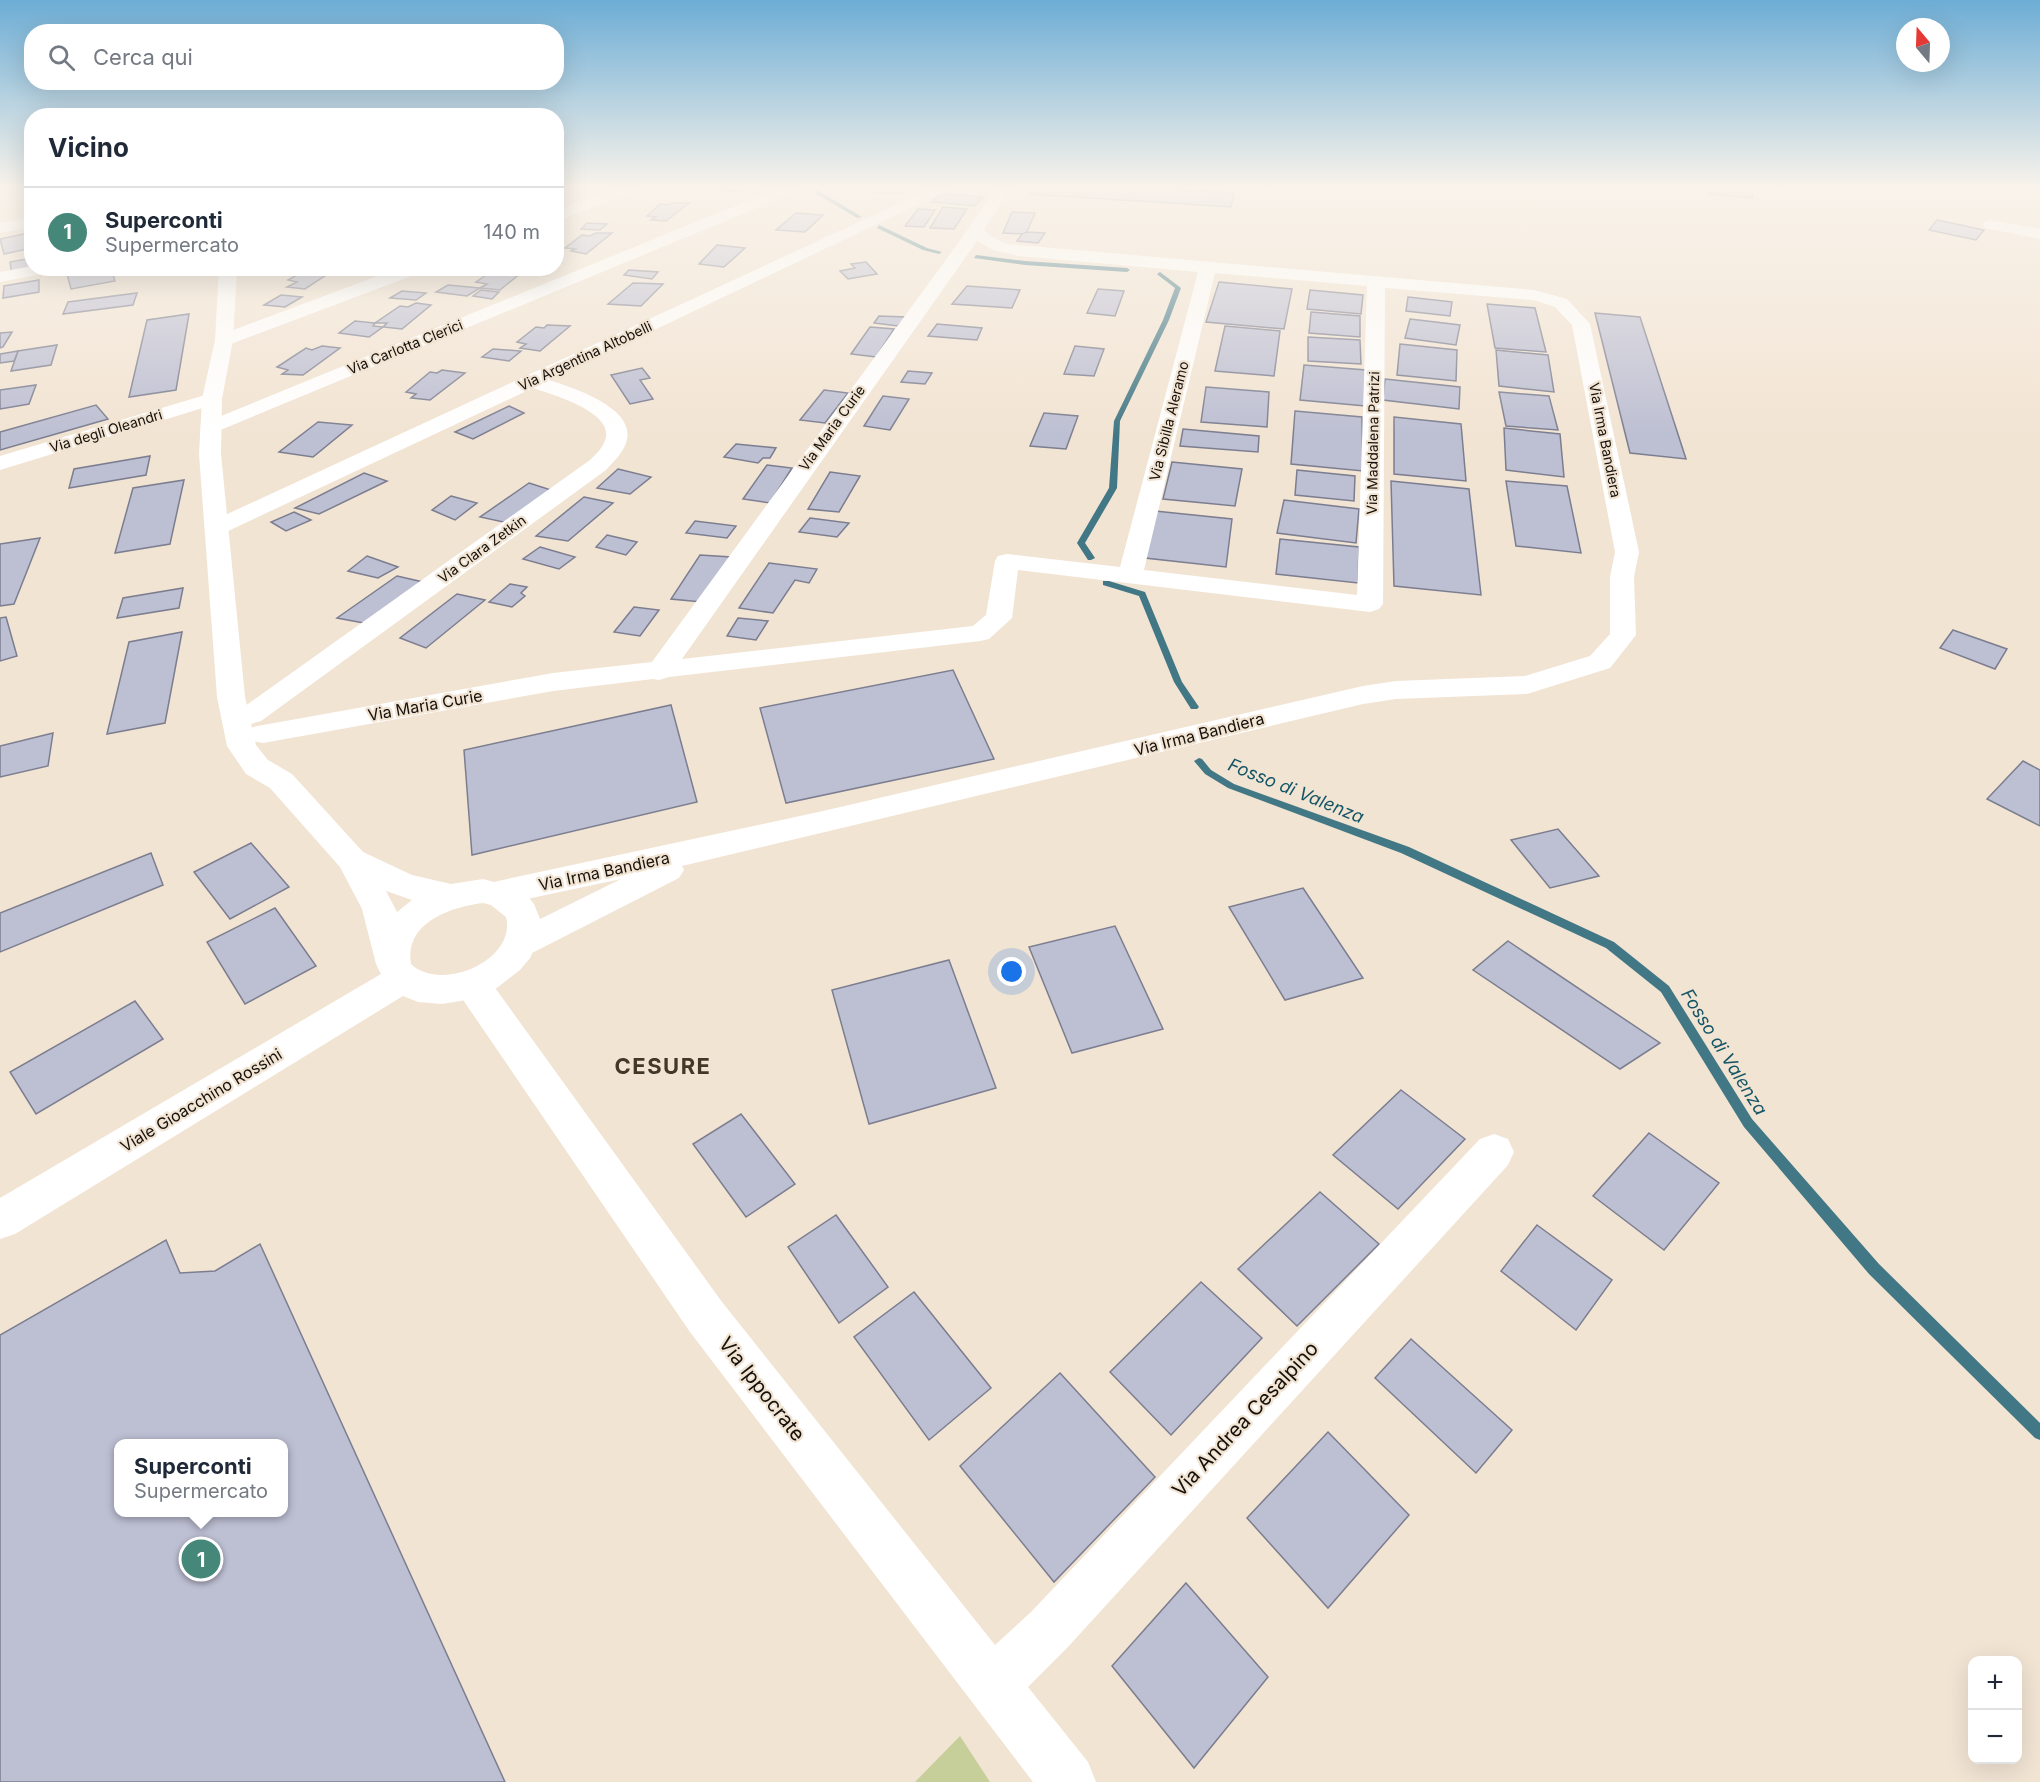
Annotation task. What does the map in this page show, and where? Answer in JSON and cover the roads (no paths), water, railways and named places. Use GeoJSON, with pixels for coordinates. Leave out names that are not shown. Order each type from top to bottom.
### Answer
{"type":"FeatureCollection","features":[{"type":"Feature","properties":{"kind":"street","name":"Via Carlotta Clerici"},"geometry":{"type":"LineString","coordinates":[[211,427],[598,268]]}},
{"type":"Feature","properties":{"kind":"street","name":"Via Argentina Altobelli"},"geometry":{"type":"LineString","coordinates":[[218,527],[774,268]]}},
{"type":"Feature","properties":{"kind":"street","name":"Via Maria Curie"},"geometry":{"type":"LineString","coordinates":[[659,672],[949,268]]}},
{"type":"Feature","properties":{"kind":"street","name":"Via Sibilla Aleramo"},"geometry":{"type":"LineString","coordinates":[[1131,574],[1208,268]]}},
{"type":"Feature","properties":{"kind":"street","name":"Via Irma Bandiera"},"geometry":{"type":"LineString","coordinates":[[498,893],[710,850],[1363,695],[1396,690],[1527,685],[1600,662],[1623,635],[1622,577],[1606,550],[1564,323],[1567,309],[1561,303],[1534,295],[1210,268]]}},
{"type":"Feature","properties":{"kind":"street"},"geometry":{"type":"LineString","coordinates":[[0,277],[24,272]]}},
{"type":"Feature","properties":{"kind":"street"},"geometry":{"type":"LineString","coordinates":[[228,276],[224,340],[212,399],[210,454],[218,527],[248,715],[281,782]]}},
{"type":"Feature","properties":{"kind":"street"},"geometry":{"type":"LineString","coordinates":[[224,340],[395,276]]}},
{"type":"Feature","properties":{"kind":"street","name":"Via Maddalena Patrizi"},"geometry":{"type":"LineString","coordinates":[[1131,574],[1370,604],[1376,282]]}},
{"type":"Feature","properties":{"kind":"street","name":"Via Clara Zetkin"},"geometry":{"type":"LineString","coordinates":[[248,715],[598,465],[614,446],[617,434],[612,420],[591,404],[532,381]]}},
{"type":"Feature","properties":{"kind":"street","name":"Via degli Oleandri"},"geometry":{"type":"LineString","coordinates":[[0,463],[212,399]]}},
{"type":"Feature","properties":{"kind":"street","name":"Via Maria Curie"},"geometry":{"type":"LineString","coordinates":[[248,715],[659,672],[980,633],[999,618],[1007,561],[1131,574]]}},
{"type":"Feature","properties":{"kind":"street"},"geometry":{"type":"LineString","coordinates":[[248,715],[242,746],[257,767],[281,782],[352,860],[379,909],[397,965],[416,986],[433,990],[452,989],[471,984],[493,973],[510,959],[522,943],[526,927],[523,912],[513,901],[498,893],[466,892],[450,896],[429,905],[411,918],[397,934],[397,965]]}},
{"type":"Feature","properties":{"kind":"street","name":"Via Irma Bandiera"},"geometry":{"type":"LineString","coordinates":[[522,943],[710,850]]}},
{"type":"Feature","properties":{"kind":"street"},"geometry":{"type":"LineString","coordinates":[[352,860],[404,886],[450,896]]}},
{"type":"Feature","properties":{"kind":"street","name":"Viale Gioacchino Rossini"},"geometry":{"type":"LineString","coordinates":[[0,1220],[397,965]]}},
{"type":"Feature","properties":{"kind":"street","name":"Via Ippocrate"},"geometry":{"type":"LineString","coordinates":[[471,984],[706,1317],[1068,1782]]}},
{"type":"Feature","properties":{"kind":"street","name":"Via Andrea Cesalpino"},"geometry":{"type":"LineString","coordinates":[[993,1683],[1049,1630],[1494,1152]]}},
{"type":"Feature","properties":{"kind":"waterway","name":"Fosso di Valenza"},"geometry":{"type":"LineString","coordinates":[[1100,268],[1127,270]]}},
{"type":"Feature","properties":{"kind":"waterway","name":"Fosso di Valenza"},"geometry":{"type":"LineString","coordinates":[[1091,558],[1081,543],[1113,488],[1117,421],[1166,320],[1178,288],[1160,274]]}},
{"type":"Feature","properties":{"kind":"waterway","name":"Fosso di Valenza"},"geometry":{"type":"LineString","coordinates":[[1106,583],[1142,594],[1178,682],[1194,707]]}},
{"type":"Feature","properties":{"kind":"waterway","name":"Fosso di Valenza"},"geometry":{"type":"LineString","coordinates":[[1199,761],[1208,772],[1231,786],[1405,850],[1610,945],[1665,989],[1748,1123],[1874,1269],[2040,1433]]}},
{"type":"Feature","properties":{"kind":"place","name":"Superconti"},"geometry":{"type":"Point","coordinates":[201,1559]}},
{"type":"Feature","properties":{"kind":"district","name":"CESURE"},"geometry":{"type":"Point","coordinates":[663,1066]}}]}
